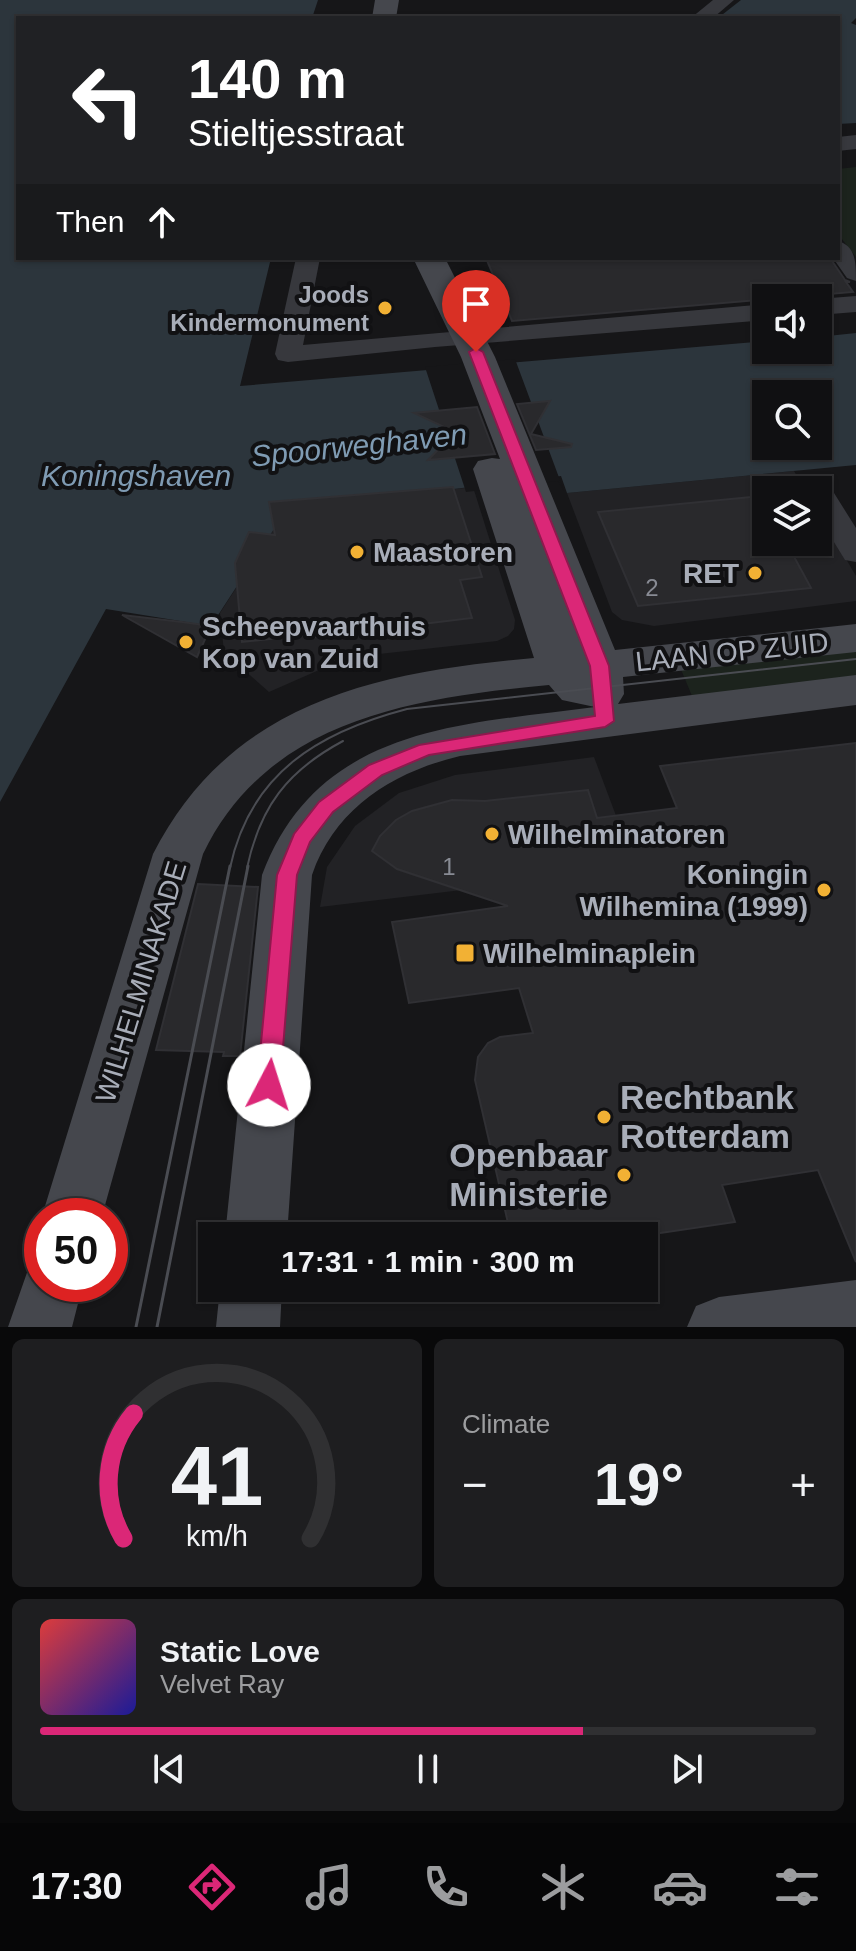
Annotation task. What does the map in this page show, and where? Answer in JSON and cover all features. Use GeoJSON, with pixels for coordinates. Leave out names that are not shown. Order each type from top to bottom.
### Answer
{"type":"FeatureCollection","features":[{"type":"Feature","properties":{"kind":"main road"},"geometry":{"type":"LineString","coordinates":[[257,1222],[287,875],[308,829],[326,807],[358,781],[410,755],[488,737],[605,721],[580,668],[519,496],[452,345],[433,269]]}},
{"type":"Feature","properties":{"kind":"main road","name":"LAAN OP ZUID"},"geometry":{"type":"LineString","coordinates":[[580,668],[856,638]]}},
{"type":"Feature","properties":{"kind":"main road","name":"WILHELMINAKADE"},"geometry":{"type":"LineString","coordinates":[[77,1198],[167,887],[184,842],[221,790],[283,736],[345,705],[413,688],[580,668]]}},
{"type":"Feature","properties":{"kind":"main road","name":"LAAN OP ZUID"},"geometry":{"type":"LineString","coordinates":[[605,721],[856,690]]}},
{"type":"Feature","properties":{"kind":"main road"},"geometry":{"type":"LineString","coordinates":[[40,1327],[47,1302]]}},
{"type":"Feature","properties":{"kind":"main road"},"geometry":{"type":"LineString","coordinates":[[248,1327],[250,1302]]}},
{"type":"Feature","properties":{"kind":"main road"},"geometry":{"type":"LineString","coordinates":[[719,1327],[856,1309]]}},
{"type":"Feature","properties":{"kind":"street"},"geometry":{"type":"LineString","coordinates":[[704,16],[725,0]]}},
{"type":"Feature","properties":{"kind":"street"},"geometry":{"type":"LineString","coordinates":[[840,251],[856,273]]}},
{"type":"Feature","properties":{"kind":"street"},"geometry":{"type":"LineString","coordinates":[[308,260],[288,354],[452,345],[752,313]]}},
{"type":"Feature","properties":{"kind":"street"},"geometry":{"type":"LineString","coordinates":[[832,306],[856,304]]}},
{"type":"Feature","properties":{"kind":"street"},"geometry":{"type":"LineString","coordinates":[[832,514],[856,553]]}},
{"type":"Feature","properties":{"kind":"shaded area"},"geometry":{"type":"Polygon","coordinates":[[[856,167],[856,257],[840,237],[840,169],[856,167]]]}},
{"type":"Feature","properties":{"kind":"shaded area"},"geometry":{"type":"Polygon","coordinates":[[[794,471],[797,476],[752,476],[752,556],[832,556],[832,535],[856,576],[856,601],[654,626],[622,620],[612,612],[567,493],[794,471]]]}},
{"type":"Feature","properties":{"kind":"shaded area","name":"Maastoren"},"geometry":{"type":"Polygon","coordinates":[[[473,487],[515,620],[514,629],[508,636],[497,641],[370,655],[319,670],[269,692],[224,652],[220,613],[287,509],[473,487]]]}},
{"type":"Feature","properties":{"kind":"shaded area"},"geometry":{"type":"Polygon","coordinates":[[[856,646],[856,682],[692,696],[680,667],[856,646]]]}},
{"type":"Feature","properties":{"kind":"shaded area"},"geometry":{"type":"Polygon","coordinates":[[[594,757],[636,869],[320,907],[327,867],[355,826],[399,793],[455,775],[594,757]]]}},
{"type":"Feature","properties":{"kind":"water","name":"Koningshaven"},"geometry":{"type":"Polygon","coordinates":[[[0,0],[318,0],[313,16],[16,16],[16,260],[271,260],[240,386],[752,342],[752,364],[832,364],[832,336],[856,333],[856,465],[567,493],[561,476],[287,509],[211,626],[106,609],[0,802],[0,0]]]}},
{"type":"Feature","properties":{"kind":"water"},"geometry":{"type":"Polygon","coordinates":[[[741,0],[856,0],[856,18],[851,23],[856,25],[856,123],[840,124],[840,16],[721,16],[741,0]]]}},
{"type":"Feature","properties":{"kind":"pier"},"geometry":{"type":"Polygon","coordinates":[[[515,359],[564,491],[558,481],[466,492],[425,367],[515,359]]]}},
{"type":"Feature","properties":{"kind":"building"},"geometry":{"type":"Polygon","coordinates":[[[487,260],[831,260],[845,280],[850,282],[846,282],[853,292],[832,294],[832,284],[752,284],[752,301],[512,321],[487,260]]]}},
{"type":"Feature","properties":{"kind":"building"},"geometry":{"type":"Polygon","coordinates":[[[550,401],[531,434],[572,444],[571,447],[536,450],[517,404],[550,401]]]}},
{"type":"Feature","properties":{"kind":"building"},"geometry":{"type":"Polygon","coordinates":[[[477,407],[495,454],[428,460],[455,432],[414,413],[477,407]]]}},
{"type":"Feature","properties":{"kind":"building","name":"Maastoren"},"geometry":{"type":"Polygon","coordinates":[[[453,487],[482,577],[460,580],[472,618],[307,638],[307,635],[242,642],[235,563],[249,532],[275,535],[269,502],[453,487]]]}},
{"type":"Feature","properties":{"kind":"building"},"geometry":{"type":"Polygon","coordinates":[[[752,497],[752,556],[794,556],[811,588],[638,606],[598,512],[752,497]]]}},
{"type":"Feature","properties":{"kind":"building","name":"Scheepvaarthuis Kop van Zuid"},"geometry":{"type":"Polygon","coordinates":[[[122,615],[182,622],[211,626],[197,657],[122,615]]]}},
{"type":"Feature","properties":{"kind":"building"},"geometry":{"type":"Polygon","coordinates":[[[856,743],[856,1262],[818,1170],[722,1185],[735,1222],[658,1233],[658,1222],[508,1222],[475,1080],[478,1057],[488,1043],[500,1037],[533,1033],[519,988],[409,1003],[392,922],[508,906],[397,869],[372,851],[380,836],[396,820],[412,811],[452,800],[485,801],[588,790],[597,818],[677,808],[660,766],[856,743]]]}},
{"type":"Feature","properties":{"kind":"building"},"geometry":{"type":"Polygon","coordinates":[[[198,884],[258,887],[240,1056],[223,1056],[224,1052],[156,1050],[198,884]]]}},
{"type":"Feature","properties":{"kind":"tram line"},"geometry":{"type":"LineString","coordinates":[[230,868],[240,835],[254,806],[272,782],[318,744],[375,719],[407,709],[856,659]]}},
{"type":"Feature","properties":{"kind":"tram line"},"geometry":{"type":"LineString","coordinates":[[247,868],[260,827],[279,793],[306,765],[343,741]]}},
{"type":"Feature","properties":{"kind":"tram line"},"geometry":{"type":"LineString","coordinates":[[136,1327],[230,866]]}},
{"type":"Feature","properties":{"kind":"tram line"},"geometry":{"type":"LineString","coordinates":[[157,1327],[248,866]]}},
{"type":"Feature","properties":{"kind":"place","name":"Joods Kindermonument"},"geometry":{"type":"Point","coordinates":[385,308]}},
{"type":"Feature","properties":{"kind":"place","name":"Maastoren"},"geometry":{"type":"Point","coordinates":[357,552]}},
{"type":"Feature","properties":{"kind":"place","name":"RET"},"geometry":{"type":"Point","coordinates":[755,573]}},
{"type":"Feature","properties":{"kind":"place","name":"Scheepvaarthuis Kop van Zuid"},"geometry":{"type":"Point","coordinates":[186,642]}},
{"type":"Feature","properties":{"kind":"place","name":"Wilhelminatoren"},"geometry":{"type":"Point","coordinates":[492,834]}},
{"type":"Feature","properties":{"kind":"place","name":"Koningin Wilhemina (1999)"},"geometry":{"type":"Point","coordinates":[824,890]}},
{"type":"Feature","properties":{"kind":"place","name":"Wilhelminaplein"},"geometry":{"type":"Point","coordinates":[465,953]}},
{"type":"Feature","properties":{"kind":"place","name":"Rechtbank Rotterdam"},"geometry":{"type":"Point","coordinates":[604,1117]}},
{"type":"Feature","properties":{"kind":"place","name":"Openbaar Ministerie"},"geometry":{"type":"Point","coordinates":[624,1175]}},
{"type":"Feature","properties":{"kind":"route"},"geometry":{"type":"LineString","coordinates":[[269,1085],[287,875],[301,839],[326,807],[375,770],[426,749],[538,729],[605,721],[600,666],[476,352]]}},
{"type":"Feature","properties":{"kind":"water label","name":"Spoorweghaven"},"geometry":{"type":"Point","coordinates":[359,445]}}]}
